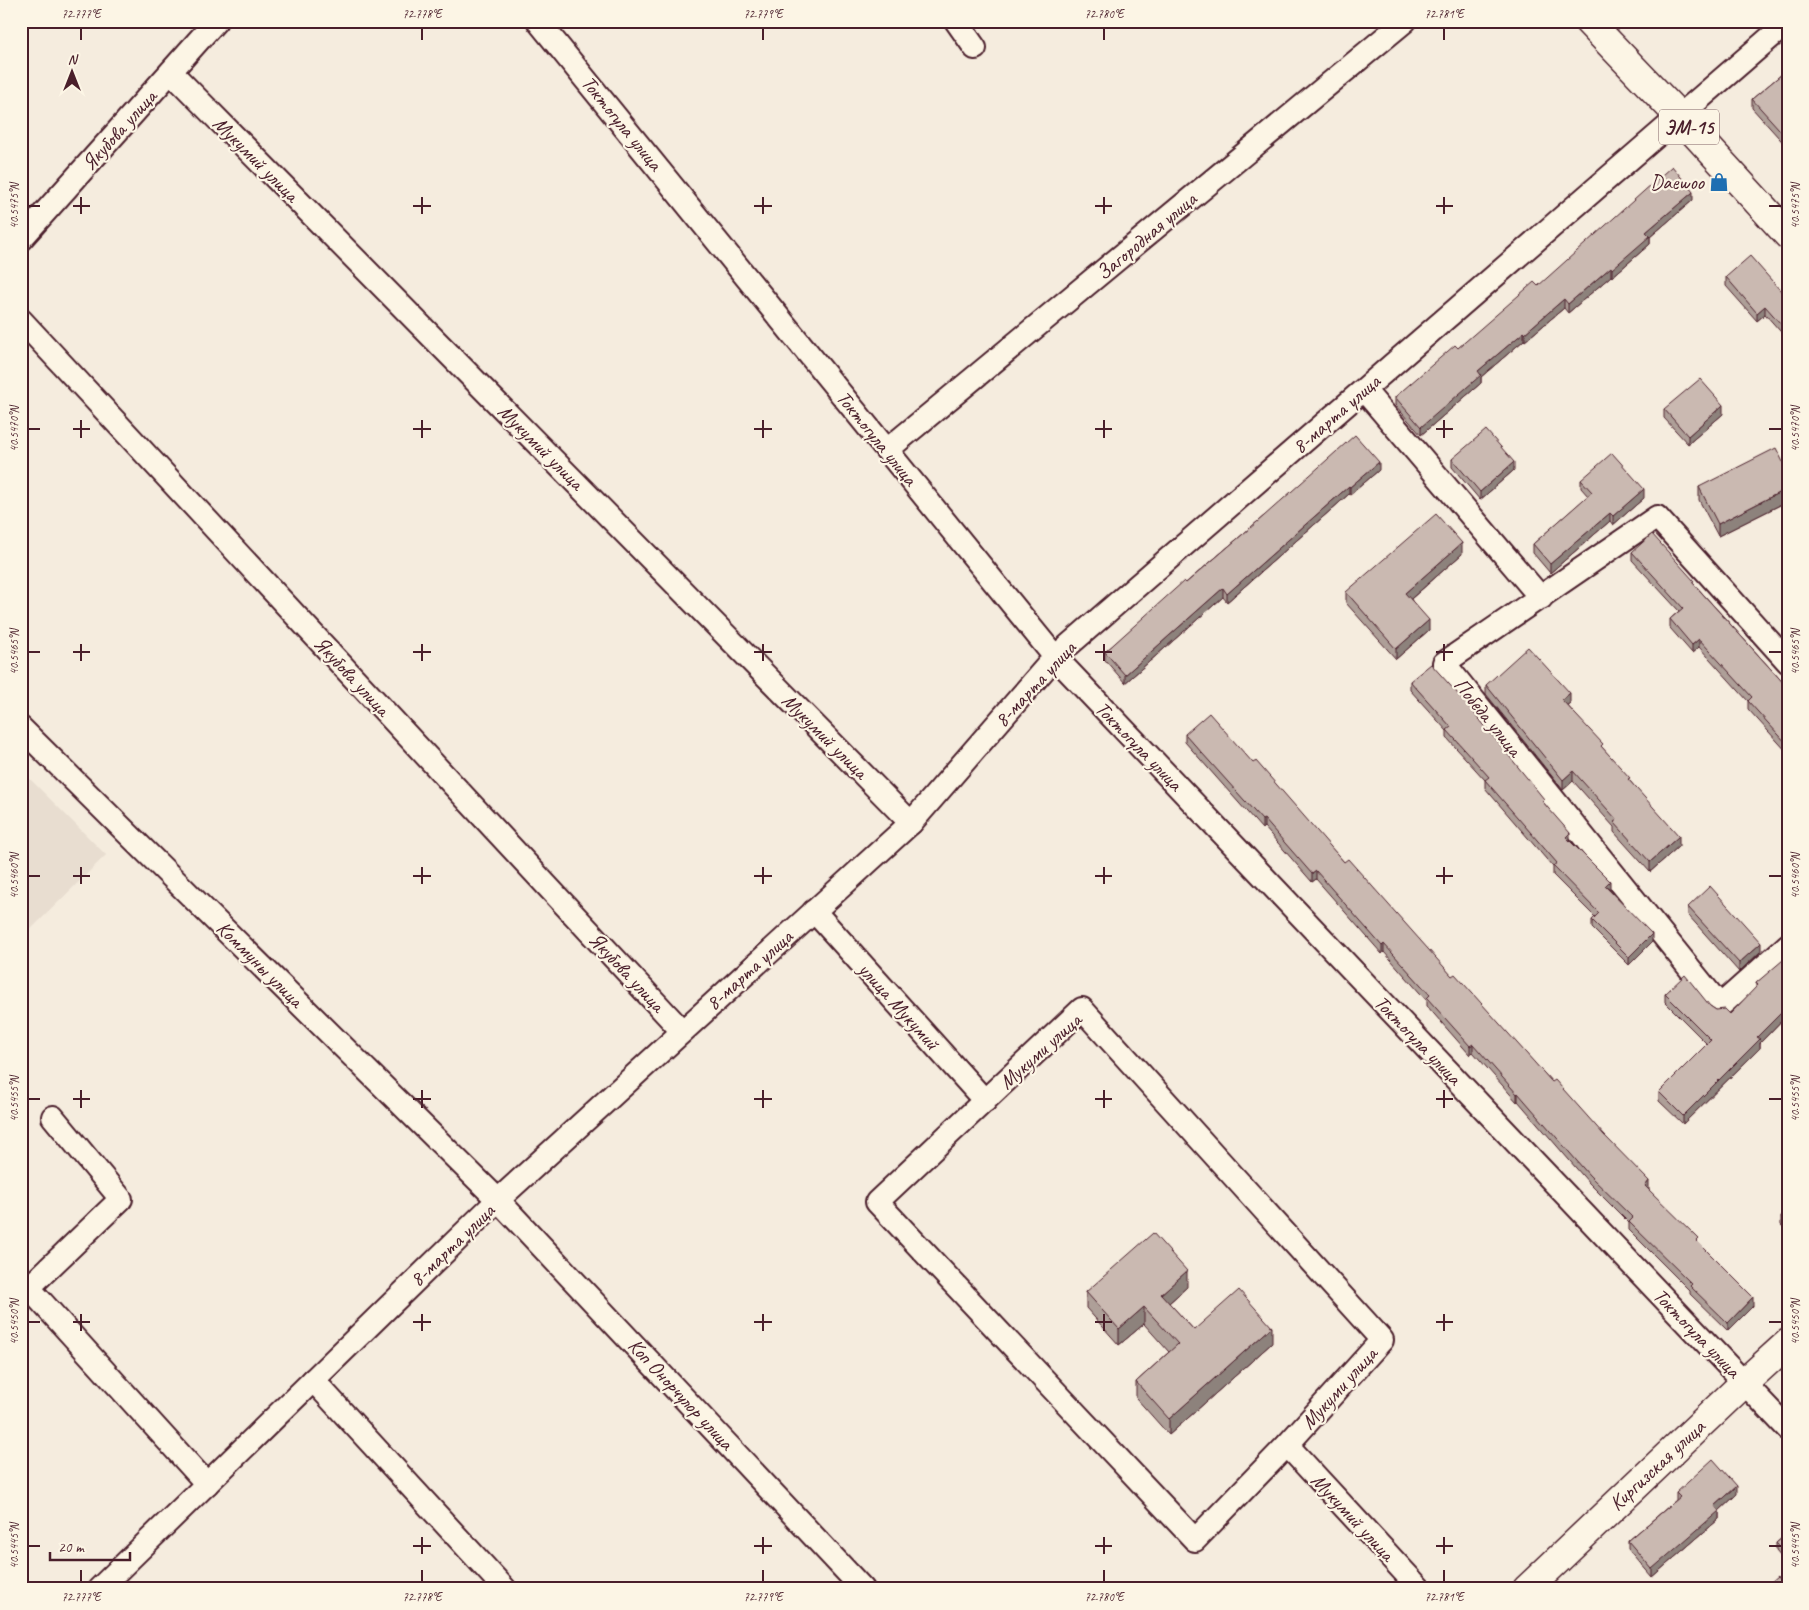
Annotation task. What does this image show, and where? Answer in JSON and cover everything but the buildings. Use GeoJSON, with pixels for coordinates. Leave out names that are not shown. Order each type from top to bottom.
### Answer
{"type":"FeatureCollection","features":[{"type":"Feature","properties":{"kind":"street","name":"Якубова улица"},"geometry":{"type":"LineString","coordinates":[[21,239],[216,21]]}},
{"type":"Feature","properties":{"kind":"street","name":"Токтогула улица"},"geometry":{"type":"LineString","coordinates":[[538,21],[1055,657],[1788,1429]]}},
{"type":"Feature","properties":{"kind":"street"},"geometry":{"type":"LineString","coordinates":[[956,21],[976,48]]}},
{"type":"Feature","properties":{"kind":"street","name":"Загородная улица"},"geometry":{"type":"LineString","coordinates":[[887,450],[1405,21]]}},
{"type":"Feature","properties":{"kind":"street","name":"ЭМ-15"},"geometry":{"type":"LineString","coordinates":[[1588,21],[1679,116],[1788,235]]}},
{"type":"Feature","properties":{"kind":"street","name":"8-марта улица"},"geometry":{"type":"LineString","coordinates":[[112,1585],[207,1484],[498,1200],[911,823],[1055,657],[1788,22]]}},
{"type":"Feature","properties":{"kind":"street","name":"Мукумий улица"},"geometry":{"type":"LineString","coordinates":[[171,72],[911,823]]}},
{"type":"Feature","properties":{"kind":"street","name":"Якубова улица"},"geometry":{"type":"LineString","coordinates":[[21,320],[682,1032]]}},
{"type":"Feature","properties":{"kind":"street"},"geometry":{"type":"LineString","coordinates":[[1364,390],[1541,598]]}},
{"type":"Feature","properties":{"kind":"street","name":"Победа улица"},"geometry":{"type":"LineString","coordinates":[[1788,662],[1657,517],[1444,663],[1720,1006],[1788,945]]}},
{"type":"Feature","properties":{"kind":"street","name":"Коммуны улица"},"geometry":{"type":"LineString","coordinates":[[21,728],[498,1200]]}},
{"type":"Feature","properties":{"kind":"street","name":"улица Мукумий"},"geometry":{"type":"LineString","coordinates":[[814,911],[985,1101]]}},
{"type":"Feature","properties":{"kind":"street","name":"Мукуми улица"},"geometry":{"type":"LineString","coordinates":[[1082,1009],[1382,1340],[1287,1445],[1195,1540],[877,1202],[985,1101],[1082,1009]]}},
{"type":"Feature","properties":{"kind":"street"},"geometry":{"type":"LineString","coordinates":[[53,1117],[121,1199],[25,1292],[207,1484]]}},
{"type":"Feature","properties":{"kind":"street","name":"Коп Онорчулор улица"},"geometry":{"type":"LineString","coordinates":[[498,1200],[863,1589]]}},
{"type":"Feature","properties":{"kind":"street","name":"Киргизская улица"},"geometry":{"type":"LineString","coordinates":[[1527,1589],[1744,1382],[1788,1343]]}},
{"type":"Feature","properties":{"kind":"street"},"geometry":{"type":"LineString","coordinates":[[314,1380],[505,1589]]}},
{"type":"Feature","properties":{"kind":"street","name":"Мукумий улица"},"geometry":{"type":"LineString","coordinates":[[1287,1445],[1420,1589]]}},
{"type":"Feature","properties":{"kind":"shaded area"},"geometry":{"type":"Polygon","coordinates":[[[21,770],[106,855],[21,939],[21,770]]]}},
{"type":"Feature","properties":{"kind":"place","name":"Daewoo"},"geometry":{"type":"Point","coordinates":[1719,182]}}]}
